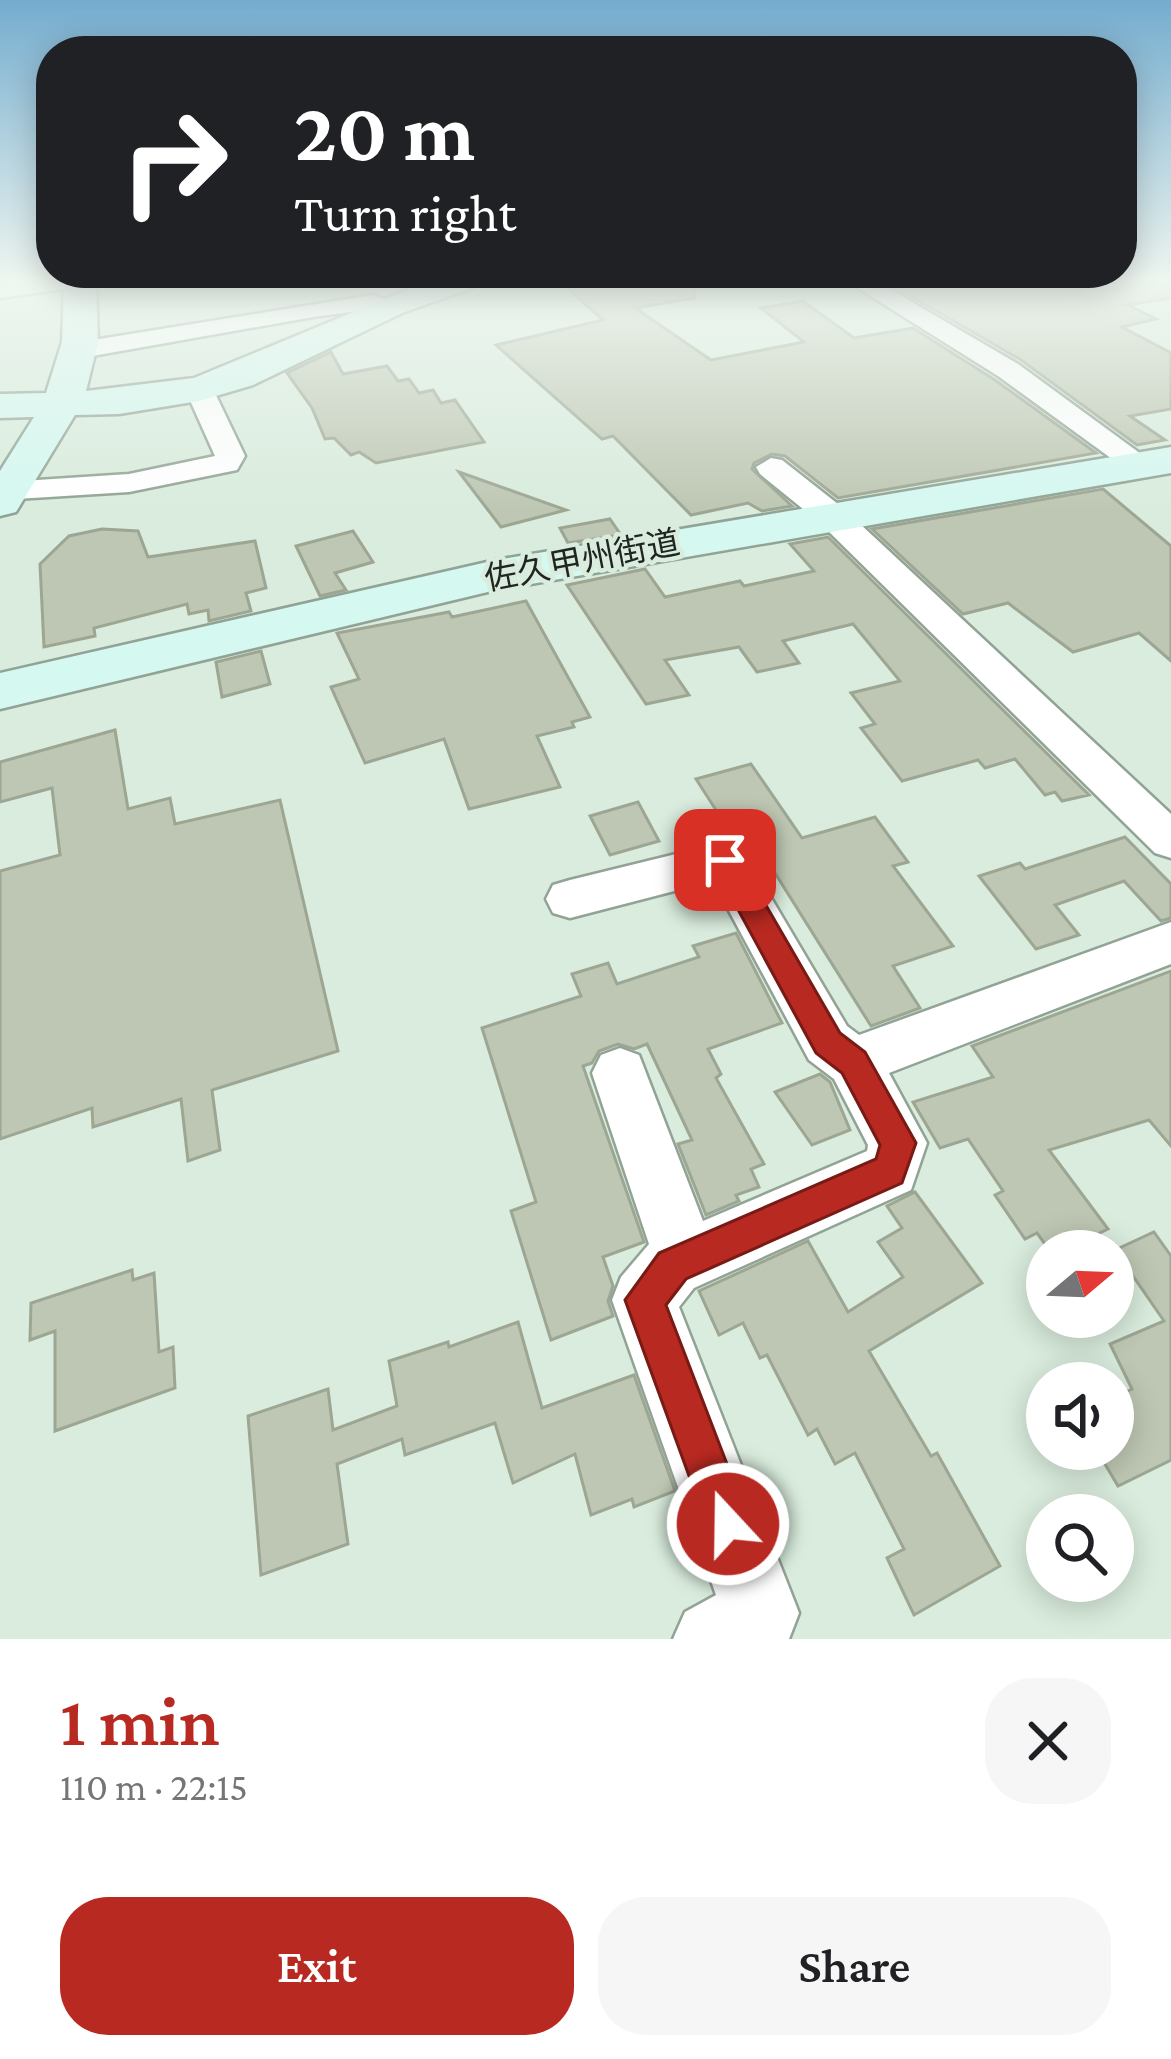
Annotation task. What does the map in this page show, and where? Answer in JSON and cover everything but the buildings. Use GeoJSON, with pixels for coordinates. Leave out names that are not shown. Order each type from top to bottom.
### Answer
{"type":"FeatureCollection","features":[{"type":"Feature","properties":{"kind":"street"},"geometry":{"type":"LineString","coordinates":[[4,497],[63,403],[79,356]]}},
{"type":"Feature","properties":{"kind":"street"},"geometry":{"type":"LineString","coordinates":[[0,406],[119,402],[199,389],[282,356]]}},
{"type":"Feature","properties":{"kind":"street"},"geometry":{"type":"LineString","coordinates":[[985,356],[1156,462]]}},
{"type":"Feature","properties":{"kind":"street"},"geometry":{"type":"LineString","coordinates":[[4,497],[129,483],[226,464],[230,456],[199,389]]}},
{"type":"Feature","properties":{"kind":"street","name":"佐久甲州街道"},"geometry":{"type":"LineString","coordinates":[[0,691],[496,575],[1156,462]]}},
{"type":"Feature","properties":{"kind":"street"},"geometry":{"type":"LineString","coordinates":[[771,467],[831,515],[1171,841]]}},
{"type":"Feature","properties":{"kind":"street"},"geometry":{"type":"LineString","coordinates":[[569,899],[725,860],[828,1043],[854,1062],[898,1143],[890,1170],[672,1266],[644,1300],[761,1613],[712,1639]]}},
{"type":"Feature","properties":{"kind":"street"},"geometry":{"type":"LineString","coordinates":[[854,1062],[1171,944]]}},
{"type":"Feature","properties":{"kind":"street"},"geometry":{"type":"LineString","coordinates":[[620,1072],[686,1260]]}},
{"type":"Feature","properties":{"kind":"route"},"geometry":{"type":"LineString","coordinates":[[725,860],[828,1043],[854,1062],[898,1143],[890,1170],[672,1266],[644,1300],[728,1524]]}}]}
